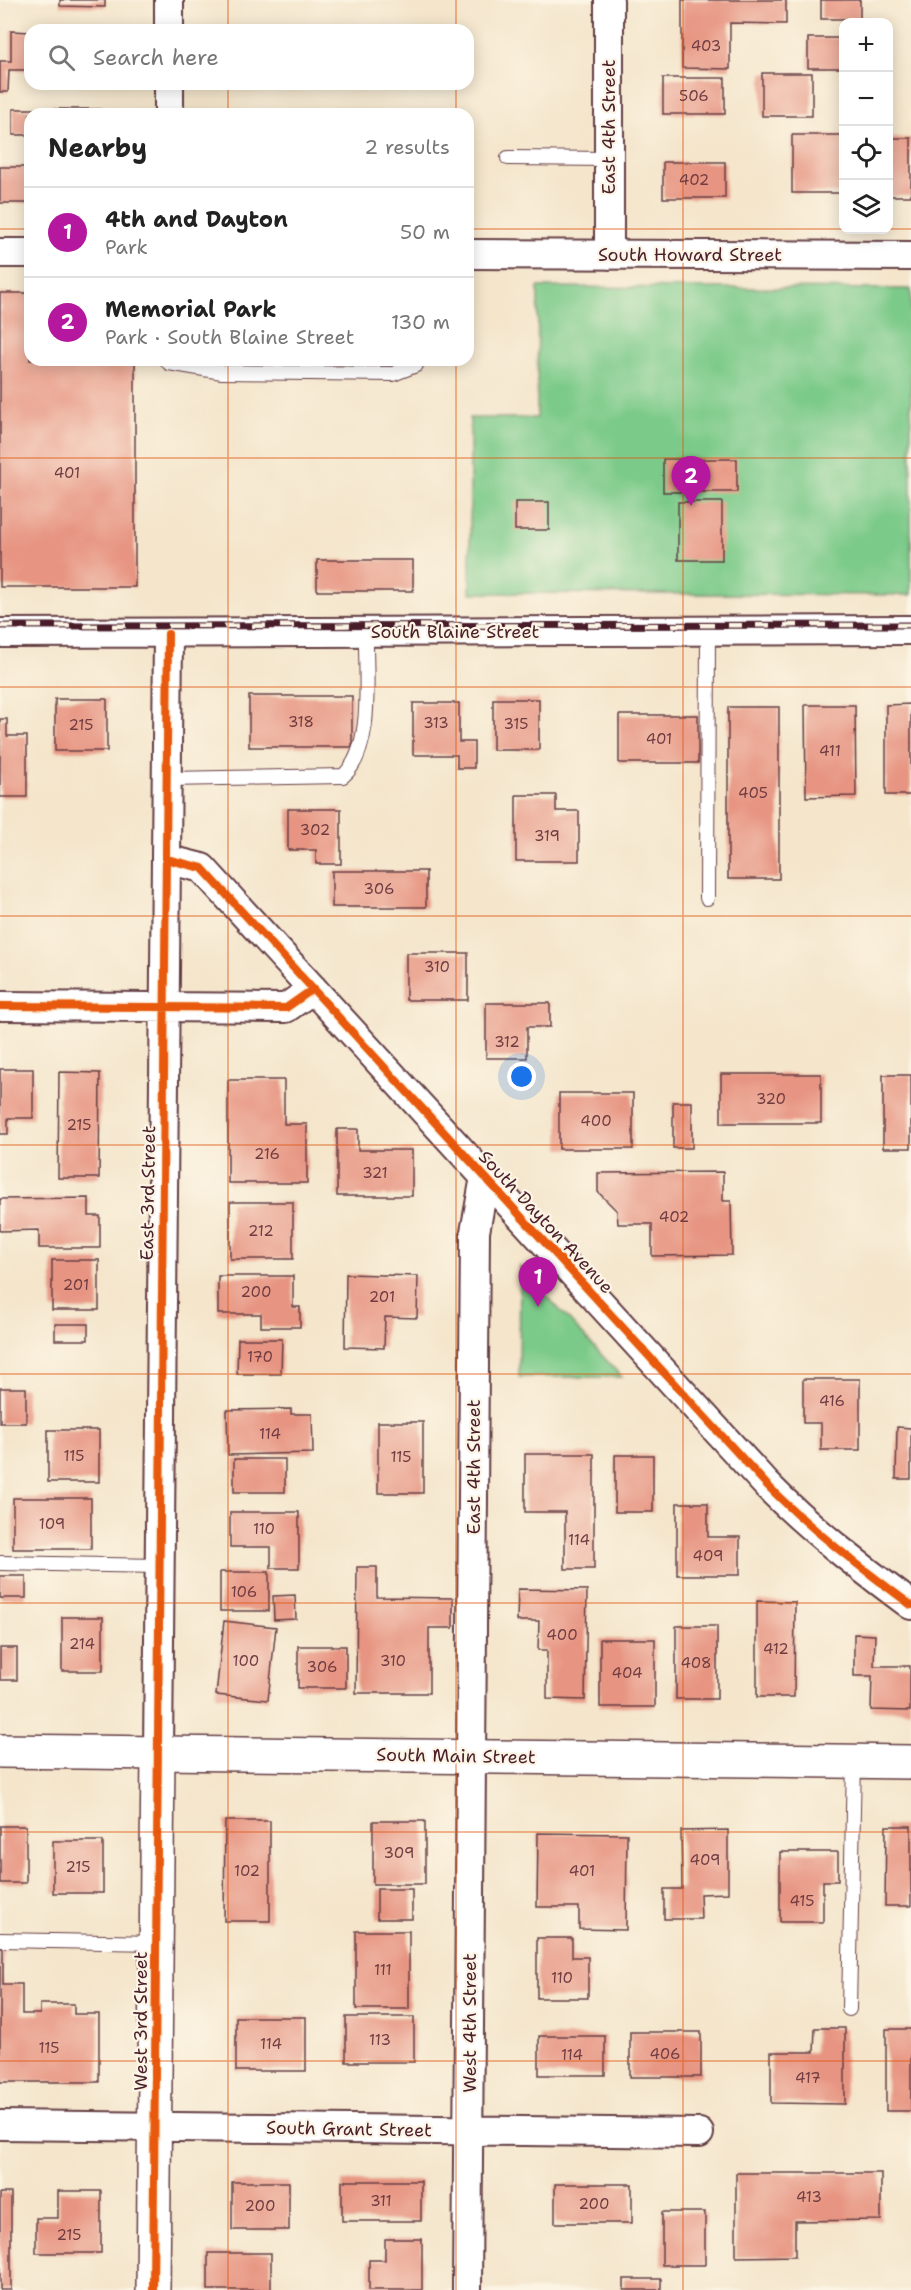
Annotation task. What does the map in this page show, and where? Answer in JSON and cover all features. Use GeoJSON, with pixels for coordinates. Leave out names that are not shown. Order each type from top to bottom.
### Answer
{"type":"FeatureCollection","features":[{"type":"Feature","properties":{"kind":"street"},"geometry":{"type":"LineString","coordinates":[[170,0],[170,24]]}},
{"type":"Feature","properties":{"kind":"street","name":"East 4th Street"},"geometry":{"type":"LineString","coordinates":[[609,0],[609,255]]}},
{"type":"Feature","properties":{"kind":"street"},"geometry":{"type":"LineString","coordinates":[[169,90],[169,108]]}},
{"type":"Feature","properties":{"kind":"street"},"geometry":{"type":"LineString","coordinates":[[0,253],[24,253]]}},
{"type":"Feature","properties":{"kind":"street","name":"South Howard Street"},"geometry":{"type":"LineString","coordinates":[[474,254],[911,256]]}},
{"type":"Feature","properties":{"kind":"street","name":"South Blaine Street"},"geometry":{"type":"LineString","coordinates":[[0,633],[911,630]]}},
{"type":"Feature","properties":{"kind":"street","name":"East 3rd Street"},"geometry":{"type":"LineString","coordinates":[[158,1753],[168,634]]}},
{"type":"Feature","properties":{"kind":"street","name":"South Dayton Avenue"},"geometry":{"type":"LineString","coordinates":[[166,859],[202,868],[798,1517],[855,1564],[911,1605]]}},
{"type":"Feature","properties":{"kind":"street"},"geometry":{"type":"LineString","coordinates":[[0,1006],[286,1008],[313,988]]}},
{"type":"Feature","properties":{"kind":"street","name":"East 4th Street"},"geometry":{"type":"LineString","coordinates":[[472,1756],[475,1232],[484,1177]]}},
{"type":"Feature","properties":{"kind":"street","name":"South Main Street"},"geometry":{"type":"LineString","coordinates":[[0,1751],[911,1762]]}},
{"type":"Feature","properties":{"kind":"street","name":"West 3rd Street"},"geometry":{"type":"LineString","coordinates":[[153,2290],[158,1753]]}},
{"type":"Feature","properties":{"kind":"street","name":"West 4th Street"},"geometry":{"type":"LineString","coordinates":[[467,2290],[472,1756]]}},
{"type":"Feature","properties":{"kind":"street","name":"South Grant Street"},"geometry":{"type":"LineString","coordinates":[[0,2125],[699,2133]]}},
{"type":"Feature","properties":{"kind":"lane"},"geometry":{"type":"LineString","coordinates":[[508,158],[609,159]]}},
{"type":"Feature","properties":{"kind":"lane"},"geometry":{"type":"LineString","coordinates":[[187,366],[222,372],[393,374],[413,366]]}},
{"type":"Feature","properties":{"kind":"lane"},"geometry":{"type":"LineString","coordinates":[[707,898],[708,631]]}},
{"type":"Feature","properties":{"kind":"lane"},"geometry":{"type":"LineString","coordinates":[[167,779],[343,776],[351,769],[364,742],[366,633]]}},
{"type":"Feature","properties":{"kind":"lane"},"geometry":{"type":"LineString","coordinates":[[0,1563],[159,1566]]}},
{"type":"Feature","properties":{"kind":"lane"},"geometry":{"type":"LineString","coordinates":[[849,2009],[854,1761]]}},
{"type":"Feature","properties":{"kind":"lane"},"geometry":{"type":"LineString","coordinates":[[0,1940],[156,1943]]}},
{"type":"Feature","properties":{"kind":"green space"},"geometry":{"type":"Polygon","coordinates":[[[538,287],[911,289],[911,595],[470,593],[470,418],[537,418],[538,287]]]}},
{"type":"Feature","properties":{"kind":"green space"},"geometry":{"type":"Polygon","coordinates":[[[520,1267],[622,1377],[519,1377],[520,1267]]]}},
{"type":"Feature","properties":{"kind":"building"},"geometry":{"type":"Polygon","coordinates":[[[60,0],[105,0],[105,7],[60,6],[60,0]]]}},
{"type":"Feature","properties":{"kind":"building"},"geometry":{"type":"Polygon","coordinates":[[[682,0],[786,0],[786,24],[730,23],[730,69],[682,68],[682,0]]]}},
{"type":"Feature","properties":{"kind":"building"},"geometry":{"type":"Polygon","coordinates":[[[821,0],[860,0],[860,18],[821,19],[821,0]]]}},
{"type":"Feature","properties":{"kind":"building"},"geometry":{"type":"Polygon","coordinates":[[[11,31],[24,32],[24,70],[9,70],[8,92],[0,92],[0,61],[11,61],[11,31]]]}},
{"type":"Feature","properties":{"kind":"building"},"geometry":{"type":"Polygon","coordinates":[[[808,38],[839,38],[839,68],[808,68],[808,38]]]}},
{"type":"Feature","properties":{"kind":"building"},"geometry":{"type":"Polygon","coordinates":[[[762,73],[812,73],[812,116],[762,116],[762,73]]]}},
{"type":"Feature","properties":{"kind":"building"},"geometry":{"type":"Polygon","coordinates":[[[663,78],[725,78],[725,114],[663,114],[663,78]]]}},
{"type":"Feature","properties":{"kind":"building"},"geometry":{"type":"Polygon","coordinates":[[[13,109],[24,109],[24,135],[13,135],[13,109]]]}},
{"type":"Feature","properties":{"kind":"building"},"geometry":{"type":"Polygon","coordinates":[[[792,135],[839,135],[839,193],[792,193],[792,135]]]}},
{"type":"Feature","properties":{"kind":"building"},"geometry":{"type":"Polygon","coordinates":[[[893,138],[911,138],[911,196],[893,196],[893,138]]]}},
{"type":"Feature","properties":{"kind":"building"},"geometry":{"type":"Polygon","coordinates":[[[663,162],[725,162],[725,198],[663,198],[663,162]]]}},
{"type":"Feature","properties":{"kind":"building"},"geometry":{"type":"Polygon","coordinates":[[[0,167],[24,167],[24,203],[0,203],[0,167]]]}},
{"type":"Feature","properties":{"kind":"building"},"geometry":{"type":"Polygon","coordinates":[[[0,293],[24,293],[24,366],[135,366],[135,587],[0,587],[0,293]]]}},
{"type":"Feature","properties":{"kind":"building"},"geometry":{"type":"Polygon","coordinates":[[[663,459],[737,459],[737,492],[663,492],[663,459]]]}},
{"type":"Feature","properties":{"kind":"building"},"geometry":{"type":"Polygon","coordinates":[[[515,502],[549,502],[549,530],[515,530],[515,502]]]}},
{"type":"Feature","properties":{"kind":"building"},"geometry":{"type":"Polygon","coordinates":[[[678,502],[722,502],[722,560],[678,560],[678,502]]]}},
{"type":"Feature","properties":{"kind":"building"},"geometry":{"type":"Polygon","coordinates":[[[317,560],[413,560],[413,591],[317,591],[317,560]]]}},
{"type":"Feature","properties":{"kind":"building"},"geometry":{"type":"Polygon","coordinates":[[[249,696],[352,696],[352,747],[249,747],[249,696]]]}},
{"type":"Feature","properties":{"kind":"building"},"geometry":{"type":"Polygon","coordinates":[[[55,699],[107,699],[107,751],[55,751],[55,699]]]}},
{"type":"Feature","properties":{"kind":"building"},"geometry":{"type":"Polygon","coordinates":[[[493,699],[539,699],[539,750],[493,750],[493,699]]]}},
{"type":"Feature","properties":{"kind":"building"},"geometry":{"type":"Polygon","coordinates":[[[413,703],[459,703],[459,742],[474,742],[474,768],[457,768],[457,755],[413,755],[413,703]]]}},
{"type":"Feature","properties":{"kind":"building"},"geometry":{"type":"Polygon","coordinates":[[[911,704],[911,795],[886,795],[886,705],[911,704]]]}},
{"type":"Feature","properties":{"kind":"building"},"geometry":{"type":"Polygon","coordinates":[[[805,705],[855,705],[856,796],[806,797],[805,705]]]}},
{"type":"Feature","properties":{"kind":"building"},"geometry":{"type":"Polygon","coordinates":[[[728,707],[779,707],[779,879],[728,879],[728,707]]]}},
{"type":"Feature","properties":{"kind":"building"},"geometry":{"type":"Polygon","coordinates":[[[619,715],[698,715],[698,763],[619,763],[619,715]]]}},
{"type":"Feature","properties":{"kind":"building"},"geometry":{"type":"Polygon","coordinates":[[[0,719],[7,719],[7,736],[27,736],[27,797],[0,797],[0,719]]]}},
{"type":"Feature","properties":{"kind":"building"},"geometry":{"type":"Polygon","coordinates":[[[516,795],[556,795],[556,811],[579,811],[579,861],[516,861],[516,795]]]}},
{"type":"Feature","properties":{"kind":"building"},"geometry":{"type":"Polygon","coordinates":[[[288,809],[341,809],[341,864],[316,864],[316,850],[288,850],[288,809]]]}},
{"type":"Feature","properties":{"kind":"building"},"geometry":{"type":"Polygon","coordinates":[[[332,871],[426,871],[426,907],[332,907],[332,871]]]}},
{"type":"Feature","properties":{"kind":"building"},"geometry":{"type":"Polygon","coordinates":[[[406,953],[468,953],[468,1000],[406,1000],[406,953]]]}},
{"type":"Feature","properties":{"kind":"building"},"geometry":{"type":"Polygon","coordinates":[[[486,1003],[550,1003],[550,1027],[527,1027],[527,1058],[486,1058],[486,1003]]]}},
{"type":"Feature","properties":{"kind":"building"},"geometry":{"type":"Polygon","coordinates":[[[0,1069],[33,1069],[33,1118],[8,1118],[8,1134],[0,1134],[0,1069]]]}},
{"type":"Feature","properties":{"kind":"building"},"geometry":{"type":"Polygon","coordinates":[[[59,1072],[100,1073],[99,1178],[58,1178],[59,1072]]]}},
{"type":"Feature","properties":{"kind":"building"},"geometry":{"type":"Polygon","coordinates":[[[721,1074],[821,1074],[821,1123],[721,1123],[721,1074]]]}},
{"type":"Feature","properties":{"kind":"building"},"geometry":{"type":"Polygon","coordinates":[[[883,1075],[911,1075],[911,1148],[883,1148],[883,1075]]]}},
{"type":"Feature","properties":{"kind":"building"},"geometry":{"type":"Polygon","coordinates":[[[228,1080],[284,1080],[284,1124],[307,1124],[307,1183],[228,1183],[228,1080]]]}},
{"type":"Feature","properties":{"kind":"building"},"geometry":{"type":"Polygon","coordinates":[[[559,1093],[633,1093],[633,1149],[559,1149],[559,1093]]]}},
{"type":"Feature","properties":{"kind":"building"},"geometry":{"type":"Polygon","coordinates":[[[673,1102],[692,1102],[692,1148],[673,1148],[673,1102]]]}},
{"type":"Feature","properties":{"kind":"building"},"geometry":{"type":"Polygon","coordinates":[[[337,1129],[358,1129],[358,1150],[412,1150],[412,1196],[337,1196],[337,1129]]]}},
{"type":"Feature","properties":{"kind":"building"},"geometry":{"type":"Polygon","coordinates":[[[723,1172],[723,1201],[731,1201],[732,1255],[652,1256],[652,1224],[618,1224],[617,1211],[598,1192],[598,1173],[723,1172]]]}},
{"type":"Feature","properties":{"kind":"building"},"geometry":{"type":"Polygon","coordinates":[[[89,1198],[89,1216],[100,1216],[100,1248],[39,1248],[39,1230],[0,1231],[0,1199],[89,1198]]]}},
{"type":"Feature","properties":{"kind":"building"},"geometry":{"type":"Polygon","coordinates":[[[230,1202],[293,1202],[293,1259],[230,1259],[230,1202]]]}},
{"type":"Feature","properties":{"kind":"building"},"geometry":{"type":"Polygon","coordinates":[[[52,1260],[99,1260],[99,1310],[52,1310],[52,1260]]]}},
{"type":"Feature","properties":{"kind":"building"},"geometry":{"type":"Polygon","coordinates":[[[346,1274],[418,1276],[417,1318],[385,1317],[384,1348],[345,1347],[346,1274]]]}},
{"type":"Feature","properties":{"kind":"building"},"geometry":{"type":"Polygon","coordinates":[[[218,1276],[293,1276],[293,1307],[300,1307],[300,1327],[261,1327],[261,1314],[218,1314],[218,1276]]]}},
{"type":"Feature","properties":{"kind":"building"},"geometry":{"type":"Polygon","coordinates":[[[55,1324],[88,1324],[88,1340],[55,1340],[55,1324]]]}},
{"type":"Feature","properties":{"kind":"building"},"geometry":{"type":"Polygon","coordinates":[[[238,1339],[282,1339],[281,1374],[237,1374],[238,1339]]]}},
{"type":"Feature","properties":{"kind":"building"},"geometry":{"type":"Polygon","coordinates":[[[803,1379],[860,1379],[860,1450],[821,1450],[821,1423],[803,1423],[803,1379]]]}},
{"type":"Feature","properties":{"kind":"building"},"geometry":{"type":"Polygon","coordinates":[[[0,1388],[26,1388],[26,1423],[0,1423],[0,1388]]]}},
{"type":"Feature","properties":{"kind":"building"},"geometry":{"type":"Polygon","coordinates":[[[291,1409],[291,1414],[312,1414],[313,1453],[228,1455],[227,1410],[291,1409]]]}},
{"type":"Feature","properties":{"kind":"building"},"geometry":{"type":"Polygon","coordinates":[[[378,1422],[423,1422],[423,1493],[378,1493],[378,1422]]]}},
{"type":"Feature","properties":{"kind":"building"},"geometry":{"type":"Polygon","coordinates":[[[897,1427],[911,1428],[911,1479],[896,1479],[897,1427]]]}},
{"type":"Feature","properties":{"kind":"building"},"geometry":{"type":"Polygon","coordinates":[[[48,1430],[99,1430],[99,1482],[48,1482],[48,1430]]]}},
{"type":"Feature","properties":{"kind":"building"},"geometry":{"type":"Polygon","coordinates":[[[525,1454],[594,1454],[594,1569],[565,1569],[565,1512],[525,1512],[525,1454]]]}},
{"type":"Feature","properties":{"kind":"building"},"geometry":{"type":"Polygon","coordinates":[[[615,1455],[653,1455],[653,1512],[615,1512],[615,1455]]]}},
{"type":"Feature","properties":{"kind":"building"},"geometry":{"type":"Polygon","coordinates":[[[234,1459],[285,1459],[285,1492],[234,1492],[234,1459]]]}},
{"type":"Feature","properties":{"kind":"building"},"geometry":{"type":"Polygon","coordinates":[[[13,1498],[91,1498],[91,1549],[13,1549],[13,1498]]]}},
{"type":"Feature","properties":{"kind":"building"},"geometry":{"type":"Polygon","coordinates":[[[677,1503],[708,1503],[708,1537],[740,1537],[740,1575],[677,1575],[677,1503]]]}},
{"type":"Feature","properties":{"kind":"building"},"geometry":{"type":"Polygon","coordinates":[[[230,1512],[299,1512],[299,1568],[271,1568],[271,1547],[230,1547],[230,1512]]]}},
{"type":"Feature","properties":{"kind":"building"},"geometry":{"type":"Polygon","coordinates":[[[357,1567],[377,1567],[377,1597],[453,1598],[453,1628],[429,1628],[429,1693],[356,1693],[357,1567]]]}},
{"type":"Feature","properties":{"kind":"building"},"geometry":{"type":"Polygon","coordinates":[[[220,1572],[269,1572],[269,1611],[220,1611],[220,1572]]]}},
{"type":"Feature","properties":{"kind":"building"},"geometry":{"type":"Polygon","coordinates":[[[0,1576],[26,1576],[26,1598],[0,1598],[0,1576]]]}},
{"type":"Feature","properties":{"kind":"building"},"geometry":{"type":"Polygon","coordinates":[[[518,1589],[587,1590],[585,1700],[547,1699],[547,1650],[538,1650],[539,1621],[517,1621],[518,1589]]]}},
{"type":"Feature","properties":{"kind":"building"},"geometry":{"type":"Polygon","coordinates":[[[295,1595],[296,1619],[274,1620],[273,1596],[295,1595]]]}},
{"type":"Feature","properties":{"kind":"building"},"geometry":{"type":"Polygon","coordinates":[[[757,1601],[795,1602],[794,1697],[757,1697],[757,1601]]]}},
{"type":"Feature","properties":{"kind":"building"},"geometry":{"type":"Polygon","coordinates":[[[62,1617],[103,1617],[103,1671],[62,1671],[62,1617]]]}},
{"type":"Feature","properties":{"kind":"building"},"geometry":{"type":"Polygon","coordinates":[[[224,1621],[276,1627],[268,1700],[216,1695],[224,1621]]]}},
{"type":"Feature","properties":{"kind":"building"},"geometry":{"type":"Polygon","coordinates":[[[676,1626],[717,1626],[717,1699],[676,1699],[676,1626]]]}},
{"type":"Feature","properties":{"kind":"building"},"geometry":{"type":"Polygon","coordinates":[[[854,1634],[875,1635],[874,1666],[910,1666],[910,1711],[871,1710],[872,1676],[854,1676],[854,1634]]]}},
{"type":"Feature","properties":{"kind":"building"},"geometry":{"type":"Polygon","coordinates":[[[600,1639],[655,1639],[655,1707],[600,1707],[600,1639]]]}},
{"type":"Feature","properties":{"kind":"building"},"geometry":{"type":"Polygon","coordinates":[[[298,1646],[346,1646],[346,1688],[298,1688],[298,1646]]]}},
{"type":"Feature","properties":{"kind":"building"},"geometry":{"type":"Polygon","coordinates":[[[0,1648],[17,1648],[17,1680],[0,1680],[0,1648]]]}},
{"type":"Feature","properties":{"kind":"building"},"geometry":{"type":"Polygon","coordinates":[[[225,1821],[270,1821],[270,1921],[224,1921],[225,1821]]]}},
{"type":"Feature","properties":{"kind":"building"},"geometry":{"type":"Polygon","coordinates":[[[373,1821],[425,1821],[425,1884],[373,1884],[373,1821]]]}},
{"type":"Feature","properties":{"kind":"building"},"geometry":{"type":"Polygon","coordinates":[[[0,1826],[26,1826],[26,1883],[0,1883],[0,1826]]]}},
{"type":"Feature","properties":{"kind":"building"},"geometry":{"type":"Polygon","coordinates":[[[886,1826],[911,1826],[911,1906],[885,1906],[886,1826]]]}},
{"type":"Feature","properties":{"kind":"building"},"geometry":{"type":"Polygon","coordinates":[[[728,1830],[728,1893],[700,1894],[701,1919],[664,1919],[664,1889],[682,1889],[681,1831],[728,1830]]]}},
{"type":"Feature","properties":{"kind":"building"},"geometry":{"type":"Polygon","coordinates":[[[538,1833],[627,1834],[626,1930],[579,1929],[579,1907],[537,1907],[538,1833]]]}},
{"type":"Feature","properties":{"kind":"building"},"geometry":{"type":"Polygon","coordinates":[[[53,1841],[103,1841],[103,1893],[53,1893],[53,1841]]]}},
{"type":"Feature","properties":{"kind":"building"},"geometry":{"type":"Polygon","coordinates":[[[780,1852],[838,1852],[838,1881],[823,1881],[823,1922],[780,1922],[780,1852]]]}},
{"type":"Feature","properties":{"kind":"building"},"geometry":{"type":"Polygon","coordinates":[[[377,1889],[412,1889],[412,1919],[377,1919],[377,1889]]]}},
{"type":"Feature","properties":{"kind":"building"},"geometry":{"type":"Polygon","coordinates":[[[356,1931],[409,1931],[409,2009],[356,2009],[356,1931]]]}},
{"type":"Feature","properties":{"kind":"building"},"geometry":{"type":"Polygon","coordinates":[[[537,1938],[572,1938],[572,1957],[588,1957],[588,1998],[537,1998],[537,1938]]]}},
{"type":"Feature","properties":{"kind":"building"},"geometry":{"type":"Polygon","coordinates":[[[0,1948],[3,1948],[3,1984],[22,1984],[22,2014],[40,2014],[40,2004],[74,2004],[74,2014],[99,2014],[99,2082],[0,2082],[0,1948]]]}},
{"type":"Feature","properties":{"kind":"building"},"geometry":{"type":"Polygon","coordinates":[[[236,2017],[306,2017],[306,2071],[236,2071],[236,2017]]]}},
{"type":"Feature","properties":{"kind":"building"},"geometry":{"type":"Polygon","coordinates":[[[346,2017],[414,2017],[414,2062],[346,2062],[346,2017]]]}},
{"type":"Feature","properties":{"kind":"building"},"geometry":{"type":"Polygon","coordinates":[[[815,2028],[845,2028],[845,2104],[771,2103],[771,2052],[814,2052],[815,2028]]]}},
{"type":"Feature","properties":{"kind":"building"},"geometry":{"type":"Polygon","coordinates":[[[886,2029],[911,2029],[911,2111],[886,2111],[886,2029]]]}},
{"type":"Feature","properties":{"kind":"building"},"geometry":{"type":"Polygon","coordinates":[[[630,2032],[701,2032],[701,2077],[630,2077],[630,2032]]]}},
{"type":"Feature","properties":{"kind":"building"},"geometry":{"type":"Polygon","coordinates":[[[539,2036],[605,2036],[605,2075],[539,2075],[539,2036]]]}},
{"type":"Feature","properties":{"kind":"building"},"geometry":{"type":"Polygon","coordinates":[[[736,2173],[881,2173],[881,2220],[795,2221],[795,2256],[736,2257],[736,2173]]]}},
{"type":"Feature","properties":{"kind":"building"},"geometry":{"type":"Polygon","coordinates":[[[342,2181],[421,2181],[421,2221],[342,2221],[342,2181]]]}},
{"type":"Feature","properties":{"kind":"building"},"geometry":{"type":"Polygon","coordinates":[[[232,2182],[289,2182],[289,2230],[232,2230],[232,2182]]]}},
{"type":"Feature","properties":{"kind":"building"},"geometry":{"type":"Polygon","coordinates":[[[555,2184],[632,2184],[632,2223],[555,2223],[555,2184]]]}},
{"type":"Feature","properties":{"kind":"building"},"geometry":{"type":"Polygon","coordinates":[[[58,2191],[101,2191],[101,2253],[36,2253],[36,2218],[58,2218],[58,2191]]]}},
{"type":"Feature","properties":{"kind":"building"},"geometry":{"type":"Polygon","coordinates":[[[0,2193],[11,2193],[11,2290],[0,2290],[0,2193]]]}},
{"type":"Feature","properties":{"kind":"building"},"geometry":{"type":"Polygon","coordinates":[[[662,2212],[705,2212],[705,2265],[662,2265],[662,2212]]]}},
{"type":"Feature","properties":{"kind":"building"},"geometry":{"type":"Polygon","coordinates":[[[385,2239],[422,2239],[422,2290],[369,2290],[369,2260],[385,2260],[385,2239]]]}},
{"type":"Feature","properties":{"kind":"building"},"geometry":{"type":"Polygon","coordinates":[[[208,2253],[271,2253],[271,2290],[208,2290],[208,2253]]]}},
{"type":"Feature","properties":{"kind":"building"},"geometry":{"type":"Polygon","coordinates":[[[624,2279],[661,2279],[661,2290],[624,2290],[624,2279]]]}},
{"type":"Feature","properties":{"kind":"railway"},"geometry":{"type":"LineString","coordinates":[[0,626],[911,625]]}},
{"type":"Feature","properties":{"kind":"cycle path"},"geometry":{"type":"LineString","coordinates":[[153,2290],[168,634]]}},
{"type":"Feature","properties":{"kind":"cycle path"},"geometry":{"type":"LineString","coordinates":[[166,859],[202,868],[766,1484],[818,1532],[911,1605]]}},
{"type":"Feature","properties":{"kind":"cycle path"},"geometry":{"type":"LineString","coordinates":[[0,1006],[286,1008],[313,989]]}},
{"type":"Feature","properties":{"kind":"place","name":"Memorial Park"},"geometry":{"type":"Point","coordinates":[691,506]}},
{"type":"Feature","properties":{"kind":"place","name":"4th and Dayton"},"geometry":{"type":"Point","coordinates":[538,1307]}}]}
